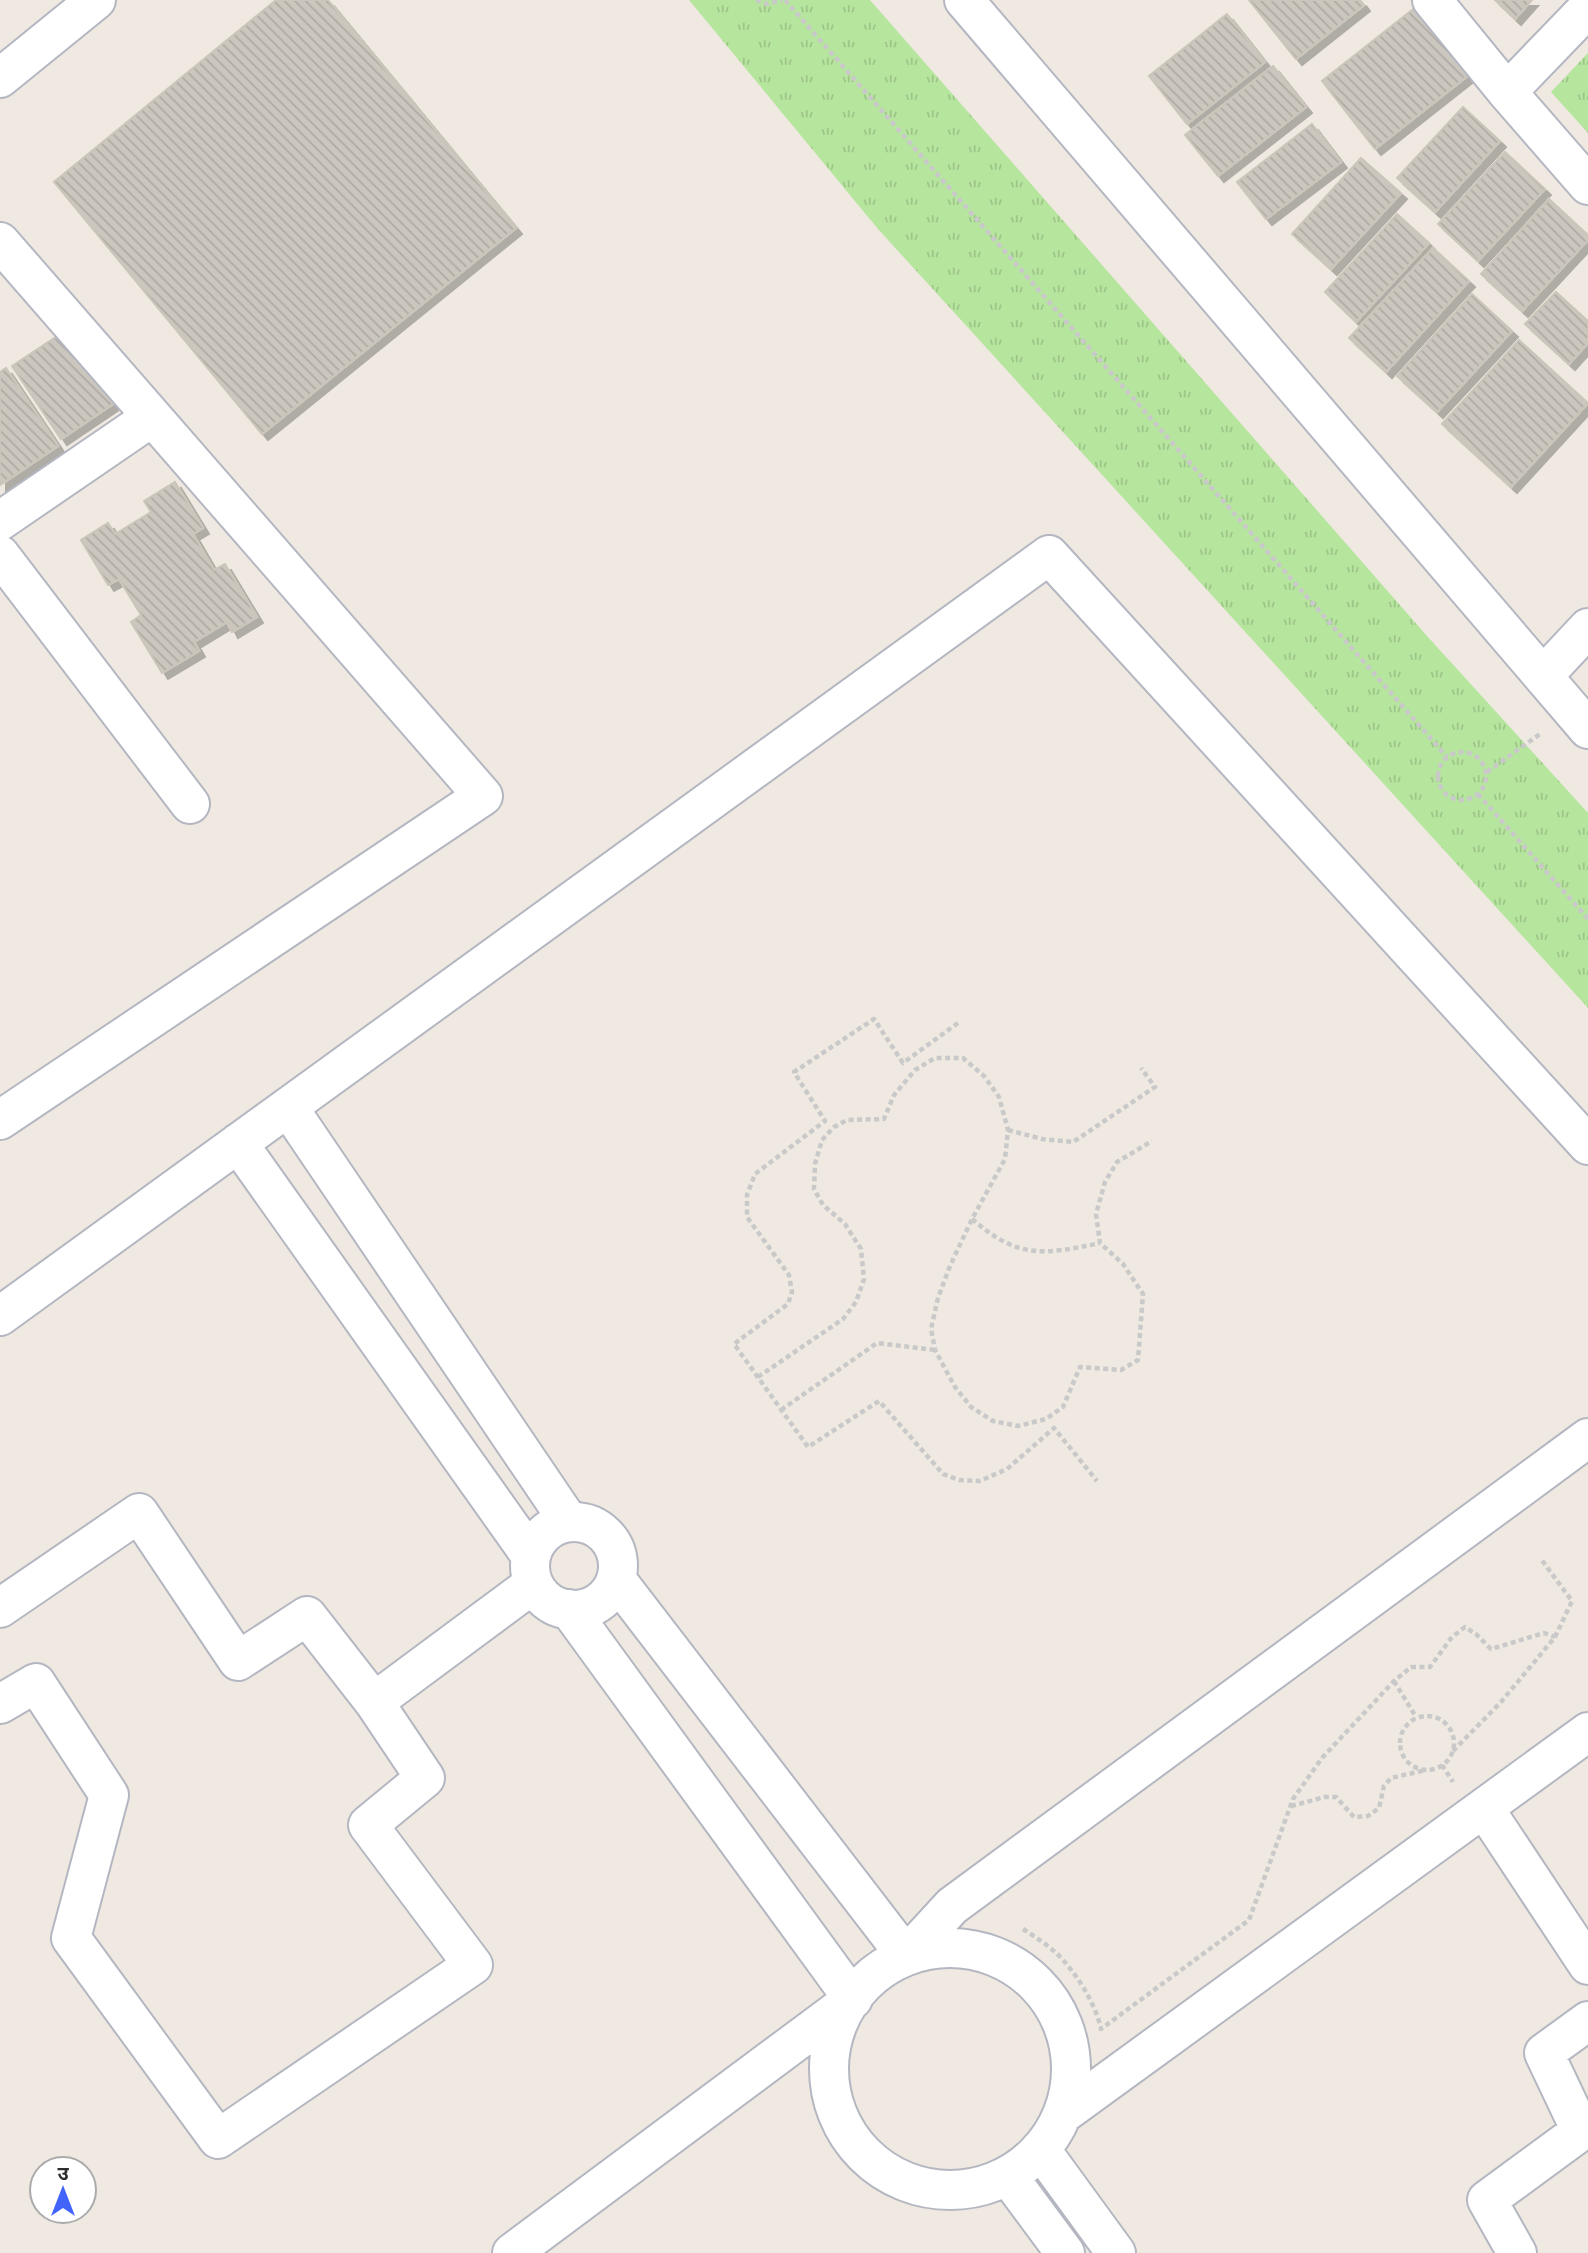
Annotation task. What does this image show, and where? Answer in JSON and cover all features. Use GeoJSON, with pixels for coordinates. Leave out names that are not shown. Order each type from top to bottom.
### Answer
{"type":"FeatureCollection","features":[{"type":"Feature","properties":{"kind":"street"},"geometry":{"type":"LineString","coordinates":[[0,78],[96,0]]}},
{"type":"Feature","properties":{"kind":"street"},"geometry":{"type":"LineString","coordinates":[[964,0],[1580,720]]}},
{"type":"Feature","properties":{"kind":"street"},"geometry":{"type":"LineString","coordinates":[[1432,0],[1588,186]]}},
{"type":"Feature","properties":{"kind":"street"},"geometry":{"type":"LineString","coordinates":[[1507,92],[1588,8]]}},
{"type":"Feature","properties":{"kind":"street"},"geometry":{"type":"LineString","coordinates":[[0,243],[483,796],[0,1120]]}},
{"type":"Feature","properties":{"kind":"street"},"geometry":{"type":"LineString","coordinates":[[0,521],[152,417]]}},
{"type":"Feature","properties":{"kind":"street"},"geometry":{"type":"LineString","coordinates":[[0,555],[190,804]]}},
{"type":"Feature","properties":{"kind":"street"},"geometry":{"type":"LineString","coordinates":[[0,1316],[1049,555],[1588,1145]]}},
{"type":"Feature","properties":{"kind":"street"},"geometry":{"type":"LineString","coordinates":[[1543,676],[1588,628]]}},
{"type":"Feature","properties":{"kind":"street"},"geometry":{"type":"LineString","coordinates":[[288,1107],[569,1522]]}},
{"type":"Feature","properties":{"kind":"street"},"geometry":{"type":"LineString","coordinates":[[238,1143],[532,1570],[542,1596],[554,1605],[569,1609],[584,1609],[598,1603],[609,1593],[616,1579],[618,1565],[615,1550],[608,1537],[596,1527],[583,1522],[555,1526],[544,1533],[536,1544],[532,1570],[374,1702]]}},
{"type":"Feature","properties":{"kind":"street"},"geometry":{"type":"LineString","coordinates":[[906,1956],[952,1906],[1588,1438]]}},
{"type":"Feature","properties":{"kind":"street"},"geometry":{"type":"LineString","coordinates":[[0,1608],[139,1513],[238,1661],[307,1616],[374,1702],[425,1778],[368,1825],[473,1965],[218,2139],[71,1938],[109,1795],[36,1683],[0,1704]]}},
{"type":"Feature","properties":{"kind":"street"},"geometry":{"type":"LineString","coordinates":[[616,1579],[906,1956]]}},
{"type":"Feature","properties":{"kind":"street"},"geometry":{"type":"LineString","coordinates":[[569,1609],[853,1999]]}},
{"type":"Feature","properties":{"kind":"street"},"geometry":{"type":"LineString","coordinates":[[1063,2114],[1588,1732]]}},
{"type":"Feature","properties":{"kind":"street"},"geometry":{"type":"LineString","coordinates":[[1484,1808],[1588,1965]]}},
{"type":"Feature","properties":{"kind":"street"},"geometry":{"type":"LineString","coordinates":[[944,1948],[982,1952],[1018,1969],[1046,1994],[1066,2031],[1071,2073],[1063,2114],[1041,2150],[1008,2176],[969,2190],[927,2189],[888,2174],[856,2148],[836,2114],[827,2077],[831,2038],[853,1999],[872,1975],[906,1956],[944,1948]]}},
{"type":"Feature","properties":{"kind":"street"},"geometry":{"type":"LineString","coordinates":[[512,2253],[853,1999]]}},
{"type":"Feature","properties":{"kind":"street"},"geometry":{"type":"LineString","coordinates":[[1517,2253],[1487,2200],[1581,2131],[1544,2053],[1588,2021]]}},
{"type":"Feature","properties":{"kind":"street"},"geometry":{"type":"LineString","coordinates":[[1041,2150],[1116,2253]]}},
{"type":"Feature","properties":{"kind":"street"},"geometry":{"type":"LineString","coordinates":[[1008,2176],[1065,2253]]}},
{"type":"Feature","properties":{"kind":"path"},"geometry":{"type":"LineString","coordinates":[[756,0],[767,4],[783,0],[1447,757]]}},
{"type":"Feature","properties":{"kind":"path"},"geometry":{"type":"LineString","coordinates":[[1486,772],[1580,720]]}},
{"type":"Feature","properties":{"kind":"path"},"geometry":{"type":"LineString","coordinates":[[1461,751],[1470,753],[1482,762],[1486,772],[1485,785],[1478,794],[1459,800],[1445,792],[1438,778],[1447,757],[1461,751]]}},
{"type":"Feature","properties":{"kind":"path"},"geometry":{"type":"LineString","coordinates":[[1478,794],[1588,919]]}},
{"type":"Feature","properties":{"kind":"path"},"geometry":{"type":"LineString","coordinates":[[958,1023],[903,1063],[874,1019],[794,1072],[825,1121],[755,1174],[747,1195],[747,1217],[789,1275],[792,1293],[788,1304],[734,1344],[808,1447],[879,1401],[943,1474],[958,1480],[980,1480],[1007,1469],[1054,1428],[1097,1481]]}},
{"type":"Feature","properties":{"kind":"path"},"geometry":{"type":"LineString","coordinates":[[758,1377],[843,1319],[856,1301],[864,1279],[861,1249],[845,1224],[823,1205],[814,1189],[815,1164],[822,1140],[834,1127],[847,1120],[884,1119],[894,1095],[915,1070],[935,1058],[963,1058],[984,1076],[999,1097],[1008,1129],[1005,1159],[972,1219],[938,1298],[931,1329],[934,1350],[947,1375],[971,1407],[993,1421],[1018,1426],[1046,1419],[1063,1407],[1080,1367],[1121,1370],[1138,1360],[1143,1294],[1124,1264],[1100,1243],[1096,1214],[1105,1182],[1117,1162],[1152,1141]]}},
{"type":"Feature","properties":{"kind":"path"},"geometry":{"type":"LineString","coordinates":[[1008,1129],[1042,1139],[1073,1142],[1155,1087],[1141,1068]]}},
{"type":"Feature","properties":{"kind":"path"},"geometry":{"type":"LineString","coordinates":[[972,1219],[1006,1244],[1024,1250],[1048,1251],[1100,1243]]}},
{"type":"Feature","properties":{"kind":"path"},"geometry":{"type":"LineString","coordinates":[[781,1409],[877,1343],[934,1350]]}},
{"type":"Feature","properties":{"kind":"path"},"geometry":{"type":"LineString","coordinates":[[1290,1807],[1325,1797],[1336,1797],[1354,1817],[1368,1816],[1379,1808],[1384,1786],[1391,1778],[1442,1765],[1501,1702],[1555,1637],[1572,1601],[1541,1559]]}},
{"type":"Feature","properties":{"kind":"path"},"geometry":{"type":"LineString","coordinates":[[1023,1929],[1056,1953],[1072,1972],[1099,2020],[1101,2029],[1249,1920],[1293,1799],[1322,1758],[1394,1681],[1411,1667],[1430,1667],[1452,1637],[1465,1627],[1491,1649],[1544,1633],[1555,1637]]}},
{"type":"Feature","properties":{"kind":"path"},"geometry":{"type":"LineString","coordinates":[[1394,1681],[1416,1717]]}},
{"type":"Feature","properties":{"kind":"path"},"geometry":{"type":"LineString","coordinates":[[1426,1770],[1409,1764],[1403,1757],[1399,1739],[1408,1722],[1425,1715],[1443,1720],[1453,1734],[1453,1751]]}},
{"type":"Feature","properties":{"kind":"green space"},"geometry":{"type":"Polygon","coordinates":[[[689,0],[870,0],[1427,636],[1588,813],[1588,1008],[878,229],[689,0]]]}},
{"type":"Feature","properties":{"kind":"green space"},"geometry":{"type":"Polygon","coordinates":[[[1588,53],[1588,133],[1551,92],[1588,53]]]}},
{"type":"Feature","properties":{"kind":"building"},"geometry":{"type":"Polygon","coordinates":[[[276,0],[328,0],[516,228],[262,434],[54,182],[276,0]]]}},
{"type":"Feature","properties":{"kind":"building"},"geometry":{"type":"Polygon","coordinates":[[[1249,0],[1360,0],[1364,5],[1296,59],[1249,0]]]}},
{"type":"Feature","properties":{"kind":"building"},"geometry":{"type":"Polygon","coordinates":[[[1495,0],[1532,0],[1515,19],[1495,0]]]}},
{"type":"Feature","properties":{"kind":"building"},"geometry":{"type":"Polygon","coordinates":[[[1421,3],[1475,70],[1375,149],[1322,81],[1421,3]]]}},
{"type":"Feature","properties":{"kind":"building"},"geometry":{"type":"Polygon","coordinates":[[[1227,14],[1265,62],[1187,124],[1149,76],[1227,14]]]}},
{"type":"Feature","properties":{"kind":"building"},"geometry":{"type":"Polygon","coordinates":[[[1273,66],[1306,107],[1218,176],[1185,135],[1273,66]]]}},
{"type":"Feature","properties":{"kind":"building"},"geometry":{"type":"Polygon","coordinates":[[[1463,107],[1500,141],[1435,212],[1397,178],[1463,107]]]}},
{"type":"Feature","properties":{"kind":"building"},"geometry":{"type":"Polygon","coordinates":[[[1312,124],[1341,162],[1266,219],[1237,182],[1312,124]]]}},
{"type":"Feature","properties":{"kind":"building"},"geometry":{"type":"Polygon","coordinates":[[[1505,152],[1545,189],[1478,261],[1438,224],[1505,152]]]}},
{"type":"Feature","properties":{"kind":"building"},"geometry":{"type":"Polygon","coordinates":[[[1361,158],[1401,193],[1331,269],[1292,234],[1361,158]]]}},
{"type":"Feature","properties":{"kind":"building"},"geometry":{"type":"Polygon","coordinates":[[[1549,199],[1588,235],[1588,240],[1522,311],[1481,274],[1549,199]]]}},
{"type":"Feature","properties":{"kind":"building"},"geometry":{"type":"Polygon","coordinates":[[[1397,214],[1429,243],[1356,322],[1325,292],[1397,214]]]}},
{"type":"Feature","properties":{"kind":"building"},"geometry":{"type":"Polygon","coordinates":[[[1433,248],[1469,281],[1386,372],[1349,338],[1433,248]]]}},
{"type":"Feature","properties":{"kind":"building"},"geometry":{"type":"Polygon","coordinates":[[[1556,292],[1588,321],[1588,343],[1569,364],[1525,324],[1556,292]]]}},
{"type":"Feature","properties":{"kind":"building"},"geometry":{"type":"Polygon","coordinates":[[[1472,294],[1512,331],[1437,412],[1397,376],[1472,294]]]}},
{"type":"Feature","properties":{"kind":"building"},"geometry":{"type":"Polygon","coordinates":[[[65,331],[113,404],[61,439],[12,366],[65,331]]]}},
{"type":"Feature","properties":{"kind":"building"},"geometry":{"type":"Polygon","coordinates":[[[1519,340],[1588,403],[1511,487],[1442,424],[1519,340]]]}},
{"type":"Feature","properties":{"kind":"building"},"geometry":{"type":"Polygon","coordinates":[[[6,368],[58,446],[0,485],[0,372],[6,368]]]}},
{"type":"Feature","properties":{"kind":"building"},"geometry":{"type":"Polygon","coordinates":[[[175,482],[203,528],[193,534],[214,570],[225,564],[257,617],[232,632],[227,622],[194,642],[199,651],[162,673],[131,622],[141,615],[119,579],[108,585],[81,540],[108,523],[115,534],[151,512],[144,501],[175,482]]]}}]}
